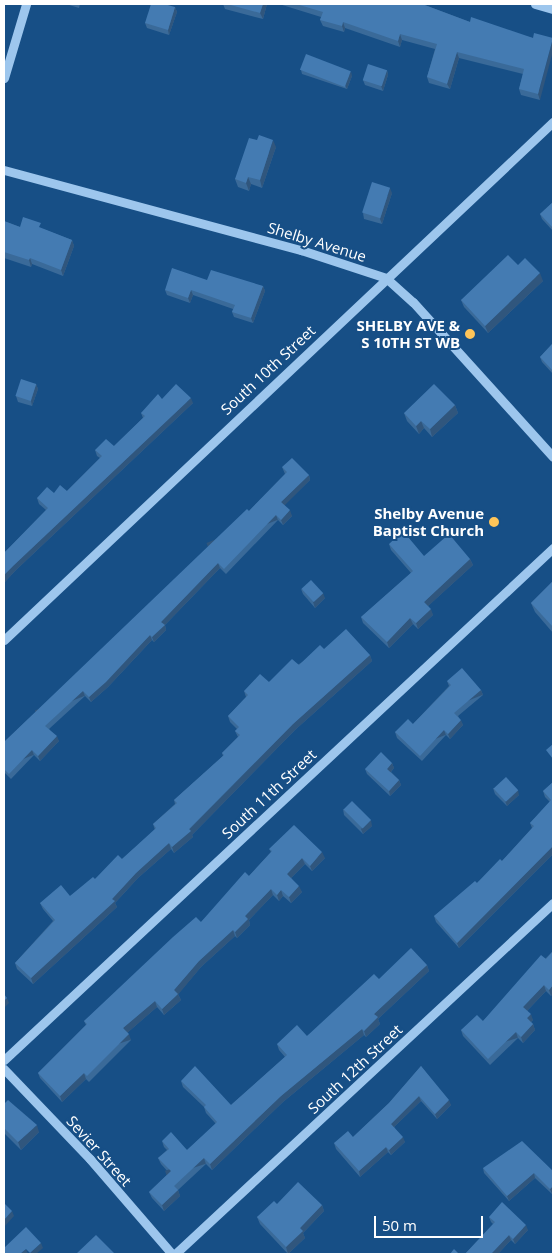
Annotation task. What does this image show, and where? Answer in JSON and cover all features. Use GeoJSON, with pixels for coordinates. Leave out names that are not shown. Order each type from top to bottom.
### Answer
{"type":"FeatureCollection","features":[{"type":"Feature","properties":{"kind":"street"},"geometry":{"type":"LineString","coordinates":[[4,78],[26,4]]}},
{"type":"Feature","properties":{"kind":"street"},"geometry":{"type":"LineString","coordinates":[[535,4],[553,9]]}},
{"type":"Feature","properties":{"kind":"street","name":"South 10th Street"},"geometry":{"type":"LineString","coordinates":[[4,640],[553,122]]}},
{"type":"Feature","properties":{"kind":"street","name":"Shelby Avenue"},"geometry":{"type":"LineString","coordinates":[[4,170],[301,250],[386,278],[413,302],[553,457]]}},
{"type":"Feature","properties":{"kind":"street","name":"South 11th Street"},"geometry":{"type":"LineString","coordinates":[[4,1060],[553,548]]}},
{"type":"Feature","properties":{"kind":"street","name":"South 12th Street"},"geometry":{"type":"LineString","coordinates":[[173,1254],[553,903]]}},
{"type":"Feature","properties":{"kind":"street","name":"Sevier Street"},"geometry":{"type":"LineString","coordinates":[[4,1069],[90,1159],[173,1254]]}},
{"type":"Feature","properties":{"kind":"building"},"geometry":{"type":"Polygon","coordinates":[[[151,4],[164,4],[175,7],[168,30],[145,23],[151,4]]]}},
{"type":"Feature","properties":{"kind":"building"},"geometry":{"type":"Polygon","coordinates":[[[227,4],[263,4],[260,13],[227,4]]]}},
{"type":"Feature","properties":{"kind":"building"},"geometry":{"type":"Polygon","coordinates":[[[296,4],[422,4],[470,22],[471,17],[533,38],[534,33],[553,38],[538,94],[519,89],[524,69],[457,52],[447,84],[427,77],[437,44],[400,34],[398,41],[343,22],[342,26],[320,20],[323,12],[296,4]]]}},
{"type":"Feature","properties":{"kind":"building"},"geometry":{"type":"Polygon","coordinates":[[[306,54],[351,71],[345,87],[300,70],[306,54]]]}},
{"type":"Feature","properties":{"kind":"building"},"geometry":{"type":"Polygon","coordinates":[[[368,64],[387,70],[382,86],[363,80],[368,64]]]}},
{"type":"Feature","properties":{"kind":"building"},"geometry":{"type":"Polygon","coordinates":[[[259,135],[273,140],[260,180],[248,177],[246,183],[235,179],[249,138],[257,140],[259,135]]]}},
{"type":"Feature","properties":{"kind":"building"},"geometry":{"type":"Polygon","coordinates":[[[372,182],[390,188],[380,218],[362,212],[372,182]]]}},
{"type":"Feature","properties":{"kind":"building"},"geometry":{"type":"Polygon","coordinates":[[[553,202],[553,228],[540,214],[553,202]]]}},
{"type":"Feature","properties":{"kind":"building"},"geometry":{"type":"Polygon","coordinates":[[[23,217],[41,223],[39,227],[72,240],[61,270],[30,258],[29,260],[4,252],[4,221],[20,227],[23,217]]]}},
{"type":"Feature","properties":{"kind":"building"},"geometry":{"type":"Polygon","coordinates":[[[508,255],[518,265],[525,258],[540,273],[485,326],[461,300],[508,255]]]}},
{"type":"Feature","properties":{"kind":"building"},"geometry":{"type":"Polygon","coordinates":[[[172,268],[207,280],[211,270],[263,286],[251,318],[232,312],[235,305],[191,290],[188,298],[165,290],[172,268]]]}},
{"type":"Feature","properties":{"kind":"building"},"geometry":{"type":"Polygon","coordinates":[[[553,343],[553,371],[540,357],[553,343]]]}},
{"type":"Feature","properties":{"kind":"building"},"geometry":{"type":"Polygon","coordinates":[[[21,379],[36,384],[31,401],[15,396],[21,379]]]}},
{"type":"Feature","properties":{"kind":"building"},"geometry":{"type":"Polygon","coordinates":[[[176,384],[191,398],[4,575],[4,553],[48,508],[37,498],[47,487],[54,493],[60,485],[67,491],[102,456],[95,450],[106,439],[114,446],[145,416],[141,413],[158,394],[162,399],[176,384]]]}},
{"type":"Feature","properties":{"kind":"building"},"geometry":{"type":"Polygon","coordinates":[[[434,384],[455,405],[430,429],[421,421],[416,426],[404,413],[434,384]]]}},
{"type":"Feature","properties":{"kind":"building"},"geometry":{"type":"Polygon","coordinates":[[[292,458],[309,475],[281,502],[290,510],[281,520],[276,515],[224,569],[218,563],[161,622],[165,625],[152,637],[150,635],[106,682],[89,697],[83,691],[45,726],[57,736],[38,756],[32,750],[9,774],[4,769],[4,742],[247,509],[249,511],[287,472],[282,467],[292,458]]]}},
{"type":"Feature","properties":{"kind":"building"},"geometry":{"type":"Polygon","coordinates":[[[403,531],[424,556],[449,534],[470,559],[424,602],[431,609],[416,623],[410,618],[387,642],[361,617],[413,571],[389,544],[403,531]]]}},
{"type":"Feature","properties":{"kind":"building"},"geometry":{"type":"Polygon","coordinates":[[[311,580],[323,593],[314,602],[301,589],[311,580]]]}},
{"type":"Feature","properties":{"kind":"building"},"geometry":{"type":"Polygon","coordinates":[[[553,581],[553,627],[531,603],[553,581]]]}},
{"type":"Feature","properties":{"kind":"building"},"geometry":{"type":"Polygon","coordinates":[[[346,629],[370,655],[293,724],[189,829],[191,831],[172,847],[169,843],[136,873],[112,899],[115,901],[31,978],[15,963],[55,920],[40,903],[61,885],[70,896],[93,877],[95,879],[118,855],[122,859],[156,828],[153,824],[177,803],[174,800],[224,755],[222,753],[240,735],[235,731],[239,727],[228,716],[248,695],[244,691],[260,674],[269,682],[292,659],[299,665],[320,645],[324,649],[346,629]]]}},
{"type":"Feature","properties":{"kind":"building"},"geometry":{"type":"Polygon","coordinates":[[[462,668],[481,690],[454,713],[461,720],[448,734],[444,730],[420,756],[395,732],[408,719],[413,724],[451,685],[447,681],[462,668]]]}},
{"type":"Feature","properties":{"kind":"building"},"geometry":{"type":"Polygon","coordinates":[[[553,744],[553,759],[546,750],[553,744]]]}},
{"type":"Feature","properties":{"kind":"building"},"geometry":{"type":"Polygon","coordinates":[[[381,752],[392,763],[387,769],[399,780],[389,791],[365,769],[381,752]]]}},
{"type":"Feature","properties":{"kind":"building"},"geometry":{"type":"Polygon","coordinates":[[[506,777],[518,790],[506,802],[494,789],[506,777]]]}},
{"type":"Feature","properties":{"kind":"building"},"geometry":{"type":"Polygon","coordinates":[[[553,782],[553,846],[457,943],[434,916],[475,881],[477,883],[500,859],[502,861],[534,826],[530,823],[551,800],[543,791],[553,782]]]}},
{"type":"Feature","properties":{"kind":"building"},"geometry":{"type":"Polygon","coordinates":[[[352,801],[371,820],[363,829],[344,809],[352,801]]]}},
{"type":"Feature","properties":{"kind":"building"},"geometry":{"type":"Polygon","coordinates":[[[294,825],[322,852],[310,866],[302,858],[287,874],[299,886],[289,897],[281,890],[277,895],[271,889],[245,916],[248,919],[235,932],[233,930],[199,961],[174,990],[178,994],[162,1009],[155,1001],[123,1028],[129,1034],[87,1076],[84,1073],[60,1096],[38,1073],[87,1024],[84,1021],[196,917],[201,922],[245,872],[249,876],[272,851],[269,849],[294,825]]]}},
{"type":"Feature","properties":{"kind":"building"},"geometry":{"type":"Polygon","coordinates":[[[411,948],[427,965],[374,1014],[378,1017],[364,1031],[362,1029],[281,1096],[210,1164],[204,1158],[174,1186],[178,1190],[162,1205],[149,1192],[171,1171],[158,1158],[169,1149],[162,1141],[171,1132],[187,1150],[217,1122],[204,1107],[206,1105],[181,1081],[195,1066],[231,1105],[287,1055],[277,1044],[297,1025],[307,1036],[374,974],[379,979],[411,948]]]}},
{"type":"Feature","properties":{"kind":"building"},"geometry":{"type":"Polygon","coordinates":[[[553,951],[553,985],[549,990],[544,985],[523,1007],[531,1014],[527,1018],[533,1024],[521,1037],[516,1032],[488,1059],[461,1030],[477,1015],[483,1021],[541,955],[546,959],[553,951]]]}},
{"type":"Feature","properties":{"kind":"building"},"geometry":{"type":"Polygon","coordinates":[[[421,1066],[449,1100],[435,1114],[419,1096],[391,1124],[403,1137],[389,1150],[386,1147],[359,1171],[334,1143],[348,1131],[353,1137],[389,1103],[421,1066]]]}},
{"type":"Feature","properties":{"kind":"building"},"geometry":{"type":"Polygon","coordinates":[[[8,1100],[37,1125],[18,1142],[4,1128],[4,1104],[8,1100]]]}},
{"type":"Feature","properties":{"kind":"building"},"geometry":{"type":"Polygon","coordinates":[[[522,1141],[553,1171],[553,1186],[550,1189],[534,1173],[507,1196],[483,1168],[522,1141]]]}},
{"type":"Feature","properties":{"kind":"building"},"geometry":{"type":"Polygon","coordinates":[[[298,1182],[322,1205],[300,1228],[303,1231],[286,1247],[257,1217],[274,1201],[277,1204],[298,1182]]]}},
{"type":"Feature","properties":{"kind":"building"},"geometry":{"type":"Polygon","coordinates":[[[502,1202],[526,1225],[513,1239],[509,1235],[491,1254],[465,1254],[495,1222],[489,1217],[502,1202]]]}},
{"type":"Feature","properties":{"kind":"building"},"geometry":{"type":"Polygon","coordinates":[[[4,1203],[12,1211],[4,1220],[4,1203]]]}},
{"type":"Feature","properties":{"kind":"building"},"geometry":{"type":"Polygon","coordinates":[[[26,1227],[41,1243],[30,1253],[26,1249],[20,1254],[4,1254],[4,1248],[26,1227]]]}},
{"type":"Feature","properties":{"kind":"building"},"geometry":{"type":"Polygon","coordinates":[[[96,1235],[114,1253],[76,1254],[96,1235]]]}},
{"type":"Feature","properties":{"kind":"building"},"geometry":{"type":"Polygon","coordinates":[[[454,1249],[459,1254],[450,1254],[454,1249]]]}},
{"type":"Feature","properties":{"kind":"place","name":"SHELBY AVE & S 10TH ST WB"},"geometry":{"type":"Point","coordinates":[470,334]}},
{"type":"Feature","properties":{"kind":"place","name":"Shelby Avenue Baptist Church"},"geometry":{"type":"Point","coordinates":[494,522]}}]}
